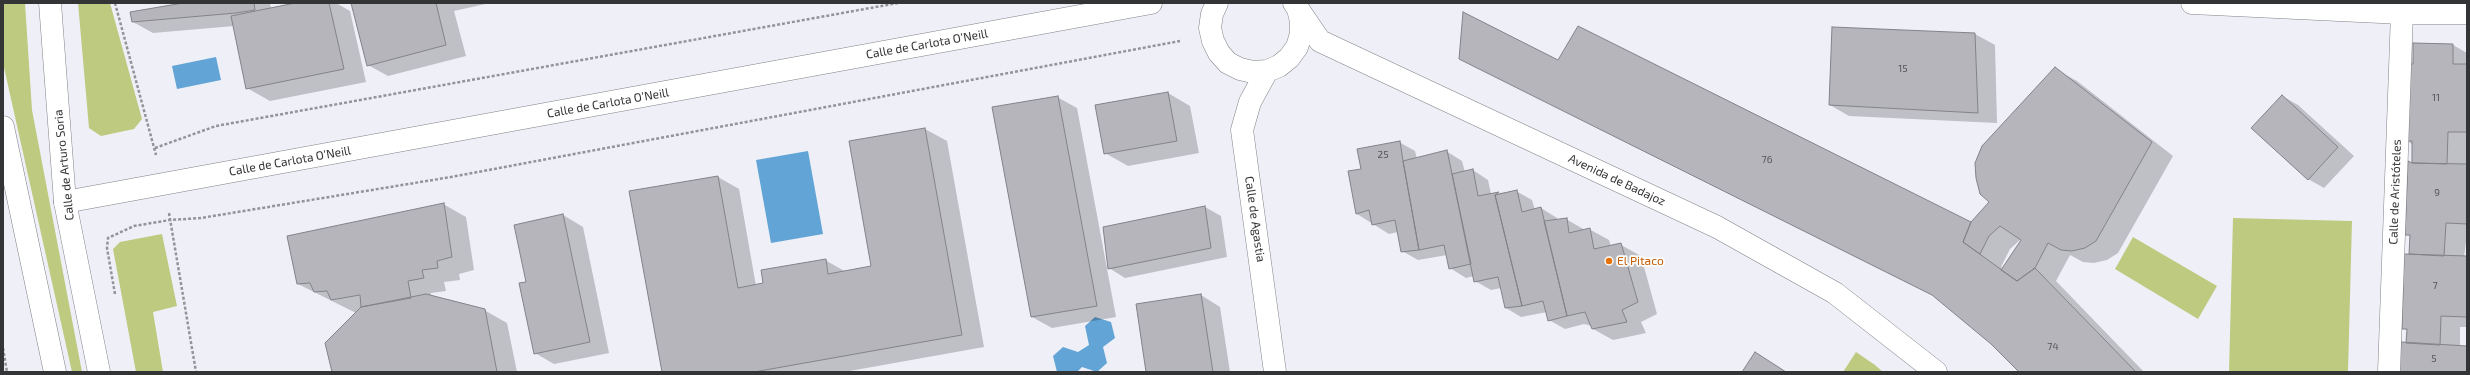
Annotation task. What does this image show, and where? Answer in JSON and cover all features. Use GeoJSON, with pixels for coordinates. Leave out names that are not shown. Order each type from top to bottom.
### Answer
{"type":"FeatureCollection","features":[{"type":"Feature","properties":{"kind":"street","name":"Calle de Arturo Soria"},"geometry":{"type":"LineString","coordinates":[[50,3],[66,202],[99,372]]}},
{"type":"Feature","properties":{"kind":"street","name":"Calle de Carlota O’Neill"},"geometry":{"type":"LineString","coordinates":[[66,202],[1151,3]]}},
{"type":"Feature","properties":{"kind":"street"},"geometry":{"type":"LineString","coordinates":[[1205,3],[1210,28],[1216,47],[1228,63],[1240,69],[1253,72],[1267,71],[1279,66],[1296,47],[1300,34],[1301,21],[1294,3]]}},
{"type":"Feature","properties":{"kind":"street"},"geometry":{"type":"LineString","coordinates":[[1210,28],[1212,14],[1217,3]]}},
{"type":"Feature","properties":{"kind":"street"},"geometry":{"type":"LineString","coordinates":[[1294,3],[1320,41],[1296,47]]}},
{"type":"Feature","properties":{"kind":"street"},"geometry":{"type":"LineString","coordinates":[[2192,3],[2253,4],[2402,13],[2467,13]]}},
{"type":"Feature","properties":{"kind":"street","name":"Calle de Aristóteles"},"geometry":{"type":"LineString","coordinates":[[2389,372],[2402,13]]}},
{"type":"Feature","properties":{"kind":"street","name":"Avenida de Badajoz"},"geometry":{"type":"LineString","coordinates":[[1320,41],[1717,227],[1835,293],[1936,372]]}},
{"type":"Feature","properties":{"kind":"street","name":"Calle de Agastia"},"geometry":{"type":"LineString","coordinates":[[1267,71],[1250,102],[1242,130],[1276,372]]}},
{"type":"Feature","properties":{"kind":"street"},"geometry":{"type":"LineString","coordinates":[[3,128],[55,372]]}},
{"type":"Feature","properties":{"kind":"path"},"geometry":{"type":"LineString","coordinates":[[115,3],[155,148],[163,184],[196,372]]}},
{"type":"Feature","properties":{"kind":"path"},"geometry":{"type":"LineString","coordinates":[[155,148],[216,126],[898,3]]}},
{"type":"Feature","properties":{"kind":"path"},"geometry":{"type":"LineString","coordinates":[[117,301],[107,248],[108,238],[134,226],[170,220],[201,218],[451,177],[1180,41]]}},
{"type":"Feature","properties":{"kind":"path"},"geometry":{"type":"LineString","coordinates":[[3,348],[7,372]]}},
{"type":"Feature","properties":{"kind":"green space"},"geometry":{"type":"Polygon","coordinates":[[[3,3],[25,3],[32,110],[82,372],[72,372],[3,63],[3,3]]]}},
{"type":"Feature","properties":{"kind":"green space"},"geometry":{"type":"Polygon","coordinates":[[[78,3],[110,3],[142,119],[134,129],[101,136],[89,128],[78,3]]]}},
{"type":"Feature","properties":{"kind":"green space"},"geometry":{"type":"Polygon","coordinates":[[[2233,218],[2352,221],[2348,372],[2229,372],[2233,218]]]}},
{"type":"Feature","properties":{"kind":"green space"},"geometry":{"type":"Polygon","coordinates":[[[162,234],[177,306],[153,312],[163,372],[136,372],[113,249],[120,242],[162,234]]]}},
{"type":"Feature","properties":{"kind":"green space"},"geometry":{"type":"Polygon","coordinates":[[[2133,237],[2217,286],[2198,319],[2115,269],[2133,237]]]}},
{"type":"Feature","properties":{"kind":"green space"},"geometry":{"type":"Polygon","coordinates":[[[1856,352],[1875,365],[1883,372],[1843,372],[1856,352]]]}},
{"type":"Feature","properties":{"kind":"water"},"geometry":{"type":"Polygon","coordinates":[[[216,57],[221,80],[177,89],[172,66],[216,57]]]}},
{"type":"Feature","properties":{"kind":"water"},"geometry":{"type":"Polygon","coordinates":[[[808,151],[823,234],[771,243],[756,160],[808,151]]]}},
{"type":"Feature","properties":{"kind":"water"},"geometry":{"type":"Polygon","coordinates":[[[1095,317],[1111,322],[1115,338],[1103,347],[1107,363],[1097,372],[1082,367],[1077,372],[1057,372],[1053,356],[1063,347],[1078,352],[1089,345],[1085,326],[1095,317]]]}},
{"type":"Feature","properties":{"kind":"building"},"geometry":{"type":"Polygon","coordinates":[[[183,3],[254,3],[255,10],[132,22],[130,12],[183,3]]]}},
{"type":"Feature","properties":{"kind":"building"},"geometry":{"type":"Polygon","coordinates":[[[295,3],[329,3],[344,69],[246,89],[231,16],[295,3]]]}},
{"type":"Feature","properties":{"kind":"building"},"geometry":{"type":"Polygon","coordinates":[[[351,3],[436,3],[446,45],[367,66],[351,3]]]}},
{"type":"Feature","properties":{"kind":"building"},"geometry":{"type":"Polygon","coordinates":[[[1463,12],[1558,60],[1578,26],[1971,222],[1963,242],[2017,281],[2035,268],[2136,372],[2019,372],[1991,344],[1932,295],[1459,59],[1463,12]]]}},
{"type":"Feature","properties":{"kind":"building"},"geometry":{"type":"Polygon","coordinates":[[[1832,27],[1975,33],[1978,113],[1829,105],[1832,27]]]}},
{"type":"Feature","properties":{"kind":"building"},"geometry":{"type":"Polygon","coordinates":[[[2413,43],[2453,44],[2453,64],[2467,64],[2467,132],[2448,132],[2447,164],[2412,163],[2412,141],[2405,141],[2406,64],[2413,64],[2413,43]]]}},
{"type":"Feature","properties":{"kind":"building"},"geometry":{"type":"Polygon","coordinates":[[[2055,67],[2152,142],[2096,241],[2085,248],[2072,251],[2061,250],[2048,243],[2035,268],[2017,281],[2001,270],[2021,240],[2000,226],[1989,236],[1980,254],[1963,242],[1971,222],[1989,202],[1980,194],[1976,178],[1975,163],[1982,146],[2055,67]]]}},
{"type":"Feature","properties":{"kind":"building"},"geometry":{"type":"Polygon","coordinates":[[[1168,92],[1177,141],[1104,154],[1095,105],[1168,92]]]}},
{"type":"Feature","properties":{"kind":"building"},"geometry":{"type":"Polygon","coordinates":[[[2282,95],[2338,147],[2308,180],[2251,128],[2282,95]]]}},
{"type":"Feature","properties":{"kind":"building"},"geometry":{"type":"Polygon","coordinates":[[[1058,96],[1097,306],[1031,317],[992,107],[1058,96]]]}},
{"type":"Feature","properties":{"kind":"building"},"geometry":{"type":"Polygon","coordinates":[[[925,128],[962,335],[754,372],[662,372],[629,191],[718,176],[738,288],[763,283],[761,270],[826,259],[828,274],[871,266],[849,141],[925,128]]]}},
{"type":"Feature","properties":{"kind":"building"},"geometry":{"type":"Polygon","coordinates":[[[1400,141],[1419,250],[1401,252],[1395,220],[1372,225],[1369,210],[1356,214],[1348,171],[1361,169],[1357,149],[1400,141]]]}},
{"type":"Feature","properties":{"kind":"building"},"geometry":{"type":"Polygon","coordinates":[[[1447,150],[1471,264],[1449,269],[1444,245],[1419,250],[1403,161],[1447,150]]]}},
{"type":"Feature","properties":{"kind":"building"},"geometry":{"type":"Polygon","coordinates":[[[2408,161],[2412,163],[2467,164],[2467,224],[2446,223],[2444,256],[2409,254],[2410,235],[2405,235],[2408,161]]]}},
{"type":"Feature","properties":{"kind":"building"},"geometry":{"type":"Polygon","coordinates":[[[1473,169],[1478,196],[1499,192],[1495,195],[1522,306],[1505,308],[1498,277],[1474,282],[1452,174],[1473,169]]]}},
{"type":"Feature","properties":{"kind":"building"},"geometry":{"type":"Polygon","coordinates":[[[1517,190],[1522,212],[1541,207],[1567,316],[1548,321],[1543,301],[1522,306],[1495,195],[1517,190]]]}},
{"type":"Feature","properties":{"kind":"building"},"geometry":{"type":"Polygon","coordinates":[[[444,203],[452,257],[437,261],[438,268],[422,270],[424,278],[408,281],[411,298],[361,307],[360,295],[331,300],[327,291],[314,292],[310,283],[297,284],[287,236],[444,203]]]}},
{"type":"Feature","properties":{"kind":"building"},"geometry":{"type":"Polygon","coordinates":[[[1205,206],[1211,248],[1108,269],[1103,227],[1205,206]]]}},
{"type":"Feature","properties":{"kind":"building"},"geometry":{"type":"Polygon","coordinates":[[[563,214],[590,342],[534,354],[519,283],[526,282],[514,225],[563,214]]]}},
{"type":"Feature","properties":{"kind":"building"},"geometry":{"type":"Polygon","coordinates":[[[1567,218],[1569,233],[1590,228],[1594,249],[1621,243],[1638,302],[1622,310],[1627,322],[1592,329],[1585,312],[1567,316],[1544,221],[1567,218]]]}},
{"type":"Feature","properties":{"kind":"building"},"geometry":{"type":"Polygon","coordinates":[[[2404,254],[2467,256],[2467,317],[2441,316],[2440,345],[2406,343],[2407,329],[2402,329],[2404,254]]]}},
{"type":"Feature","properties":{"kind":"building"},"geometry":{"type":"Polygon","coordinates":[[[426,294],[485,309],[497,372],[332,372],[325,343],[361,307],[426,294]]]}},
{"type":"Feature","properties":{"kind":"building"},"geometry":{"type":"Polygon","coordinates":[[[1201,294],[1213,372],[1146,372],[1136,304],[1201,294]]]}},
{"type":"Feature","properties":{"kind":"building"},"geometry":{"type":"Polygon","coordinates":[[[2401,342],[2467,346],[2467,372],[2399,372],[2401,342]]]}},
{"type":"Feature","properties":{"kind":"building"},"geometry":{"type":"Polygon","coordinates":[[[1755,352],[1786,372],[1742,372],[1755,352]]]}},
{"type":"Feature","properties":{"kind":"place","name":"El Pitaco"},"geometry":{"type":"Point","coordinates":[1609,261]}}]}
